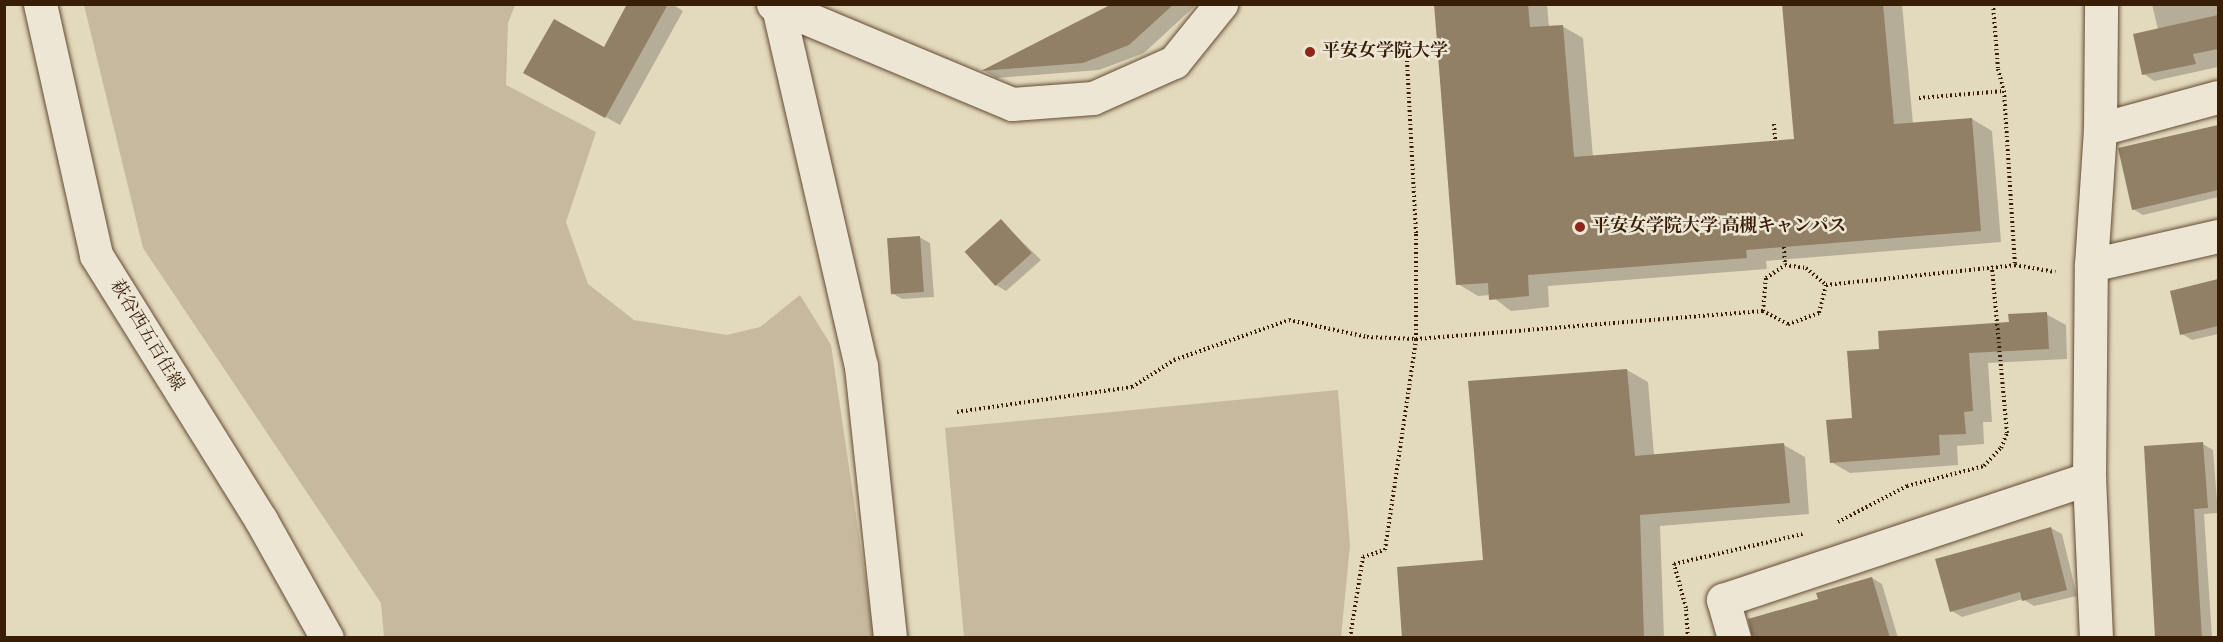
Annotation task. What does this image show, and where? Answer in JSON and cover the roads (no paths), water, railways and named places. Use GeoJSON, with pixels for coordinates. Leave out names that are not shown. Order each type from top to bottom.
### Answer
{"type":"FeatureCollection","features":[{"type":"Feature","properties":{"kind":"street","name":"萩谷西五百住線"},"geometry":{"type":"LineString","coordinates":[[40,4],[96,255],[261,520],[327,638]]}},
{"type":"Feature","properties":{"kind":"street"},"geometry":{"type":"LineString","coordinates":[[776,6],[1012,104],[1093,98],[1174,62],[1221,4]]}},
{"type":"Feature","properties":{"kind":"street"},"geometry":{"type":"LineString","coordinates":[[2096,638],[2079,270],[2100,129],[2101,4]]}},
{"type":"Feature","properties":{"kind":"street"},"geometry":{"type":"LineString","coordinates":[[776,6],[861,366],[890,638]]}},
{"type":"Feature","properties":{"kind":"street"},"geometry":{"type":"LineString","coordinates":[[2100,129],[2218,98]]}},
{"type":"Feature","properties":{"kind":"street"},"geometry":{"type":"LineString","coordinates":[[2079,270],[2218,236]]}},
{"type":"Feature","properties":{"kind":"street"},"geometry":{"type":"LineString","coordinates":[[1734,638],[1723,600],[2089,477]]}},
{"type":"Feature","properties":{"kind":"place","name":"平安女学院大学"},"geometry":{"type":"Point","coordinates":[1310,52]}},
{"type":"Feature","properties":{"kind":"place","name":"平安女学院大学 高槻キャンパス"},"geometry":{"type":"Point","coordinates":[1580,227]}}]}
